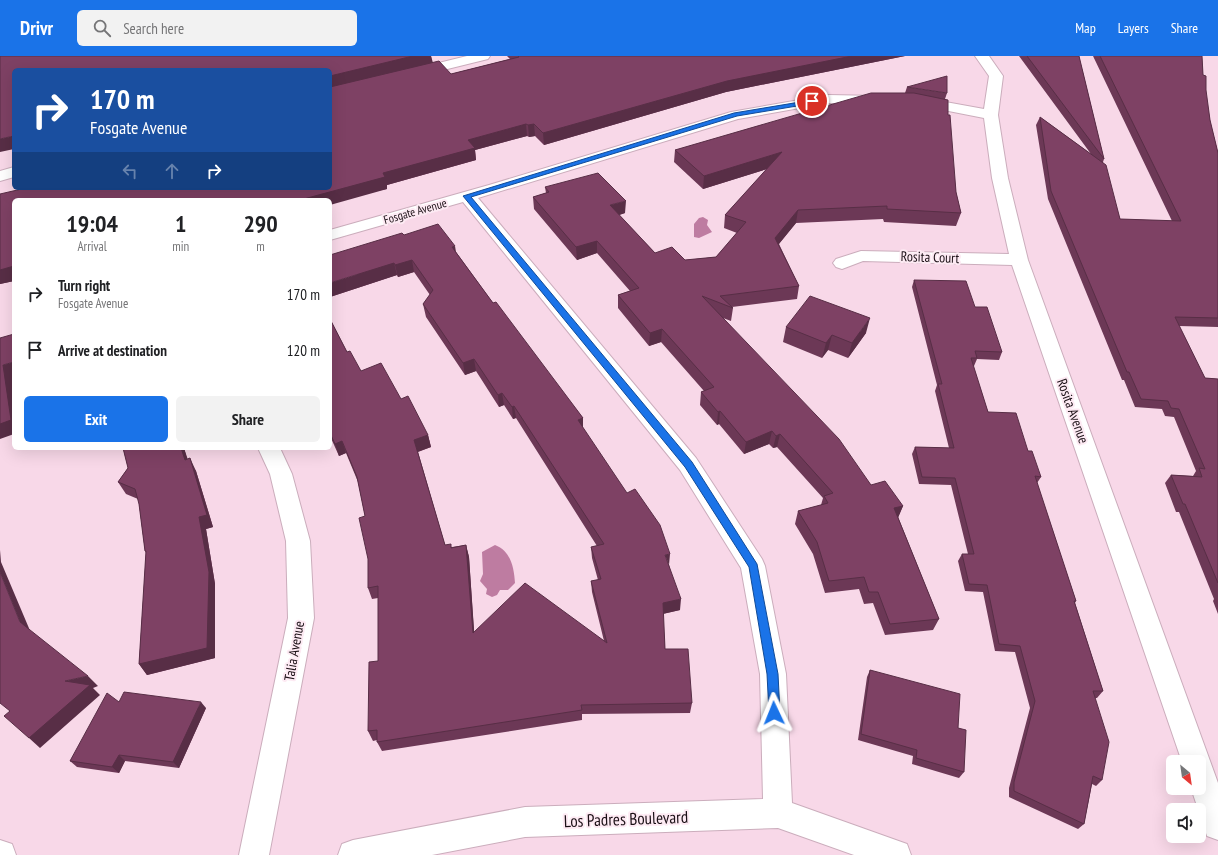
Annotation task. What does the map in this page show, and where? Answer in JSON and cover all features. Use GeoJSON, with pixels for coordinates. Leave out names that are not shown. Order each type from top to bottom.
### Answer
{"type":"FeatureCollection","features":[{"type":"Feature","properties":{"kind":"street"},"geometry":{"type":"LineString","coordinates":[[399,77],[483,56]]}},
{"type":"Feature","properties":{"kind":"street","name":"Rosita Avenue"},"geometry":{"type":"LineString","coordinates":[[982,56],[996,76],[991,115],[1000,178],[1019,260],[1118,534],[1194,755]]}},
{"type":"Feature","properties":{"kind":"street","name":"Fosgate Avenue"},"geometry":{"type":"LineString","coordinates":[[332,234],[467,196],[736,114],[828,99],[899,100],[991,115]]}},
{"type":"Feature","properties":{"kind":"street"},"geometry":{"type":"LineString","coordinates":[[0,176],[12,173]]}},
{"type":"Feature","properties":{"kind":"street"},"geometry":{"type":"LineString","coordinates":[[467,196],[688,464],[753,566],[773,674],[778,813]]}},
{"type":"Feature","properties":{"kind":"street","name":"Rosita Court"},"geometry":{"type":"LineString","coordinates":[[842,263],[861,256],[1019,260]]}},
{"type":"Feature","properties":{"kind":"street","name":"Talia Avenue"},"geometry":{"type":"LineString","coordinates":[[254,855],[301,618],[298,541],[280,474],[270,450]]}},
{"type":"Feature","properties":{"kind":"street"},"geometry":{"type":"LineString","coordinates":[[1206,790],[1218,825]]}},
{"type":"Feature","properties":{"kind":"street","name":"Los Padres Boulevard"},"geometry":{"type":"LineString","coordinates":[[353,855],[525,822],[778,813],[896,855]]}},
{"type":"Feature","properties":{"kind":"shaded area"},"geometry":{"type":"Polygon","coordinates":[[[703,217],[708,220],[707,225],[712,232],[699,238],[694,237],[694,224],[699,218],[703,217]]]}},
{"type":"Feature","properties":{"kind":"shaded area"},"geometry":{"type":"Polygon","coordinates":[[[495,545],[505,551],[511,561],[515,583],[508,590],[500,590],[497,595],[492,597],[486,594],[487,589],[480,581],[483,574],[482,552],[495,545]]]}},
{"type":"Feature","properties":{"kind":"building"},"geometry":{"type":"Polygon","coordinates":[[[0,56],[413,56],[332,76],[332,68],[12,68],[12,136],[0,139],[0,56]]]}},
{"type":"Feature","properties":{"kind":"building"},"geometry":{"type":"Polygon","coordinates":[[[518,56],[852,56],[727,81],[543,133],[534,124],[526,124],[468,140],[475,148],[383,173],[385,177],[307,198],[12,198],[12,267],[0,270],[0,194],[17,190],[332,190],[332,87],[439,61],[451,74],[519,57],[518,56]]]}},
{"type":"Feature","properties":{"kind":"building"},"geometry":{"type":"Polygon","coordinates":[[[1027,56],[1079,56],[1104,159],[1027,56]]]}},
{"type":"Feature","properties":{"kind":"building"},"geometry":{"type":"Polygon","coordinates":[[[1100,56],[1202,56],[1203,75],[1206,76],[1206,90],[1210,120],[1218,153],[1218,318],[1175,317],[1205,378],[1218,379],[1218,583],[1185,504],[1183,504],[1171,475],[1202,477],[1199,468],[1205,469],[1179,409],[1171,408],[1168,401],[1141,399],[1129,372],[1127,372],[1051,191],[1040,117],[1106,165],[1120,219],[1181,221],[1100,56]]]}},
{"type":"Feature","properties":{"kind":"building"},"geometry":{"type":"Polygon","coordinates":[[[947,76],[947,93],[907,87],[947,76]]]}},
{"type":"Feature","properties":{"kind":"building"},"geometry":{"type":"Polygon","coordinates":[[[871,93],[914,93],[948,100],[948,115],[950,115],[956,192],[961,213],[887,209],[887,206],[798,210],[775,238],[799,286],[720,296],[733,308],[702,296],[839,439],[871,485],[885,481],[903,506],[894,508],[939,619],[890,624],[878,592],[869,592],[864,577],[829,581],[817,542],[798,511],[828,503],[824,496],[833,493],[780,434],[776,436],[772,431],[746,442],[720,411],[718,412],[701,392],[714,387],[662,329],[650,333],[618,295],[639,288],[597,241],[576,247],[533,197],[549,192],[545,187],[598,173],[626,201],[610,205],[655,253],[672,247],[685,260],[716,257],[746,222],[725,215],[782,152],[704,176],[675,150],[871,93]]]}},
{"type":"Feature","properties":{"kind":"building"},"geometry":{"type":"Polygon","coordinates":[[[438,224],[455,246],[452,247],[493,303],[496,302],[583,418],[578,420],[627,493],[635,489],[660,525],[670,554],[665,555],[681,599],[663,603],[665,649],[688,649],[692,703],[581,705],[582,710],[377,742],[377,730],[368,731],[369,662],[378,661],[378,586],[368,588],[368,559],[359,518],[365,516],[357,477],[342,441],[335,444],[332,437],[332,323],[347,352],[350,351],[361,371],[381,363],[401,399],[408,396],[428,435],[414,440],[445,545],[451,544],[451,548],[466,545],[473,633],[525,583],[607,643],[591,581],[601,579],[591,547],[604,544],[514,406],[512,407],[502,393],[498,395],[474,359],[463,363],[423,304],[433,290],[412,260],[395,265],[394,263],[332,282],[332,254],[402,233],[404,235],[438,224]]]}},
{"type":"Feature","properties":{"kind":"building"},"geometry":{"type":"Polygon","coordinates":[[[914,280],[966,281],[975,307],[987,307],[1002,352],[975,351],[977,358],[971,358],[988,412],[1016,413],[1028,451],[1032,451],[1041,477],[1035,476],[1076,601],[1074,601],[1103,691],[1093,691],[1109,742],[1102,780],[1093,776],[1084,824],[1014,791],[1014,782],[1035,701],[1020,646],[999,644],[987,585],[969,584],[962,554],[974,554],[955,478],[922,477],[915,447],[954,448],[938,384],[942,384],[914,280]]]}},
{"type":"Feature","properties":{"kind":"building"},"geometry":{"type":"Polygon","coordinates":[[[810,296],[870,318],[852,343],[832,335],[826,343],[786,327],[810,296]]]}},
{"type":"Feature","properties":{"kind":"building"},"geometry":{"type":"Polygon","coordinates":[[[12,335],[12,363],[3,365],[11,420],[0,424],[0,338],[12,335]]]}},
{"type":"Feature","properties":{"kind":"building"},"geometry":{"type":"Polygon","coordinates":[[[124,450],[182,450],[185,460],[190,458],[207,515],[199,517],[209,572],[207,648],[139,664],[146,551],[139,504],[135,489],[118,482],[128,468],[124,450]]]}},
{"type":"Feature","properties":{"kind":"building"},"geometry":{"type":"Polygon","coordinates":[[[0,572],[20,622],[88,676],[65,681],[90,685],[29,738],[4,716],[10,711],[0,703],[0,572]]]}},
{"type":"Feature","properties":{"kind":"building"},"geometry":{"type":"Polygon","coordinates":[[[870,670],[960,694],[958,728],[966,730],[964,772],[916,758],[917,750],[861,734],[870,670]]]}},
{"type":"Feature","properties":{"kind":"building"},"geometry":{"type":"Polygon","coordinates":[[[124,692],[201,702],[173,762],[119,755],[112,767],[70,761],[107,693],[119,702],[124,692]]]}},
{"type":"Feature","properties":{"kind":"route"},"geometry":{"type":"LineString","coordinates":[[774,713],[773,674],[753,566],[688,464],[467,196],[736,114],[812,101]]}}]}
